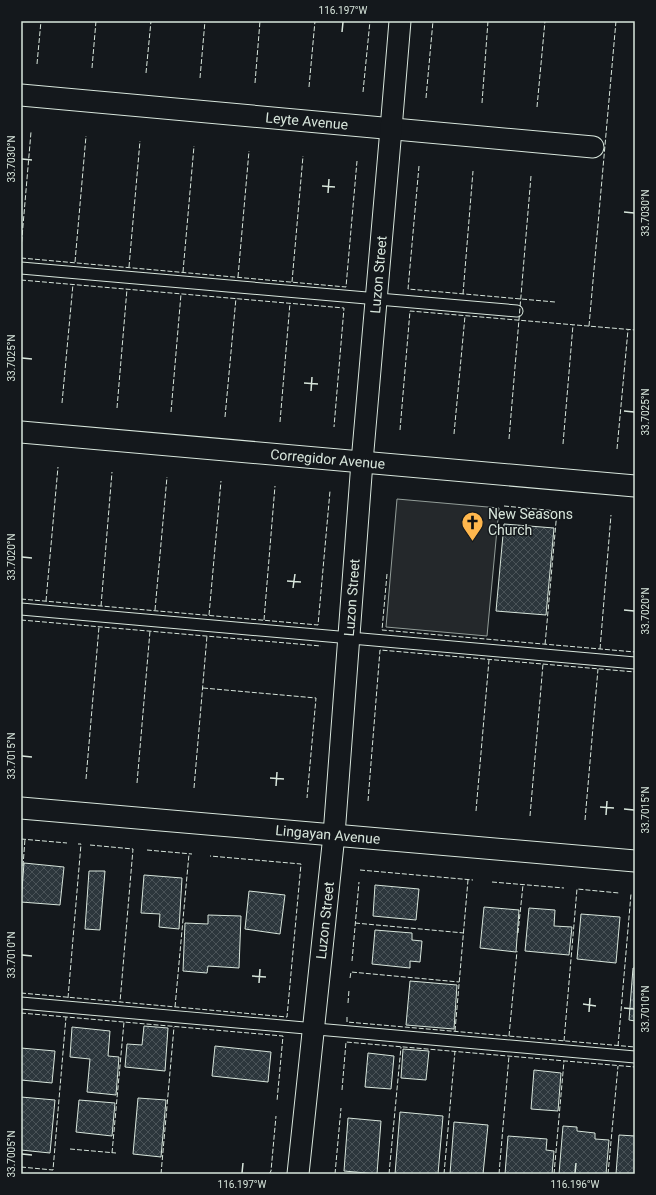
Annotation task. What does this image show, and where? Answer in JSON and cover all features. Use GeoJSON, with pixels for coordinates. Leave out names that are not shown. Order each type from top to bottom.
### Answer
{"type":"FeatureCollection","features":[{"type":"Feature","properties":{"kind":"street","name":"Luzon Street"},"geometry":{"type":"LineString","coordinates":[[298,1174],[334,835],[362,462],[400,21]]}},
{"type":"Feature","properties":{"kind":"street","name":"Leyte Avenue"},"geometry":{"type":"LineString","coordinates":[[21,95],[593,147]]}},
{"type":"Feature","properties":{"kind":"street","name":"Corregidor Avenue"},"geometry":{"type":"LineString","coordinates":[[21,432],[635,486]]}},
{"type":"Feature","properties":{"kind":"street","name":"Lingayan Avenue"},"geometry":{"type":"LineString","coordinates":[[21,808],[635,861]]}},
{"type":"Feature","properties":{"kind":"lane"},"geometry":{"type":"LineString","coordinates":[[21,268],[517,311]]}},
{"type":"Feature","properties":{"kind":"lane"},"geometry":{"type":"LineString","coordinates":[[21,609],[635,663]]}},
{"type":"Feature","properties":{"kind":"lane"},"geometry":{"type":"LineString","coordinates":[[21,1003],[635,1057]]}},
{"type":"Feature","properties":{"kind":"shaded area"},"geometry":{"type":"Polygon","coordinates":[[[397,499],[499,508],[487,636],[386,627],[397,499]]]}},
{"type":"Feature","properties":{"kind":"building"},"geometry":{"type":"Polygon","coordinates":[[[504,524],[554,528],[546,615],[496,611],[504,524]]]}},
{"type":"Feature","properties":{"kind":"building"},"geometry":{"type":"Polygon","coordinates":[[[24,863],[64,867],[60,905],[21,902],[24,863]]]}},
{"type":"Feature","properties":{"kind":"building"},"geometry":{"type":"Polygon","coordinates":[[[89,871],[105,871],[100,930],[85,929],[89,871]]]}},
{"type":"Feature","properties":{"kind":"building"},"geometry":{"type":"Polygon","coordinates":[[[144,875],[182,878],[179,929],[159,927],[160,914],[141,913],[144,875]]]}},
{"type":"Feature","properties":{"kind":"building"},"geometry":{"type":"Polygon","coordinates":[[[375,885],[419,889],[416,920],[373,916],[375,885]]]}},
{"type":"Feature","properties":{"kind":"building"},"geometry":{"type":"Polygon","coordinates":[[[249,891],[285,895],[280,934],[245,929],[249,891]]]}},
{"type":"Feature","properties":{"kind":"building"},"geometry":{"type":"Polygon","coordinates":[[[484,907],[519,910],[516,952],[480,948],[484,907]]]}},
{"type":"Feature","properties":{"kind":"building"},"geometry":{"type":"Polygon","coordinates":[[[529,908],[555,910],[554,926],[572,927],[569,955],[525,951],[529,908]]]}},
{"type":"Feature","properties":{"kind":"building"},"geometry":{"type":"Polygon","coordinates":[[[581,914],[620,917],[616,963],[577,959],[581,914]]]}},
{"type":"Feature","properties":{"kind":"building"},"geometry":{"type":"Polygon","coordinates":[[[208,915],[241,916],[239,968],[208,966],[207,973],[183,971],[185,923],[208,924],[208,915]]]}},
{"type":"Feature","properties":{"kind":"building"},"geometry":{"type":"Polygon","coordinates":[[[375,930],[412,933],[412,940],[422,941],[420,962],[410,961],[410,968],[372,964],[375,930]]]}},
{"type":"Feature","properties":{"kind":"building"},"geometry":{"type":"Polygon","coordinates":[[[633,968],[635,968],[635,1021],[629,1020],[633,968]]]}},
{"type":"Feature","properties":{"kind":"building"},"geometry":{"type":"Polygon","coordinates":[[[410,981],[457,985],[454,1029],[406,1025],[410,981]]]}},
{"type":"Feature","properties":{"kind":"building"},"geometry":{"type":"Polygon","coordinates":[[[144,1026],[168,1028],[165,1071],[125,1067],[127,1044],[142,1045],[144,1026]]]}},
{"type":"Feature","properties":{"kind":"building"},"geometry":{"type":"Polygon","coordinates":[[[72,1027],[110,1031],[108,1056],[119,1057],[116,1095],[87,1092],[90,1059],[70,1057],[72,1027]]]}},
{"type":"Feature","properties":{"kind":"building"},"geometry":{"type":"Polygon","coordinates":[[[215,1046],[271,1052],[268,1082],[212,1076],[215,1046]]]}},
{"type":"Feature","properties":{"kind":"building"},"geometry":{"type":"Polygon","coordinates":[[[21,1048],[55,1051],[52,1083],[21,1080],[21,1048]]]}},
{"type":"Feature","properties":{"kind":"building"},"geometry":{"type":"Polygon","coordinates":[[[403,1049],[429,1051],[426,1080],[401,1078],[403,1049]]]}},
{"type":"Feature","properties":{"kind":"building"},"geometry":{"type":"Polygon","coordinates":[[[368,1053],[394,1056],[391,1089],[365,1087],[368,1053]]]}},
{"type":"Feature","properties":{"kind":"building"},"geometry":{"type":"Polygon","coordinates":[[[534,1070],[561,1073],[558,1111],[531,1109],[534,1070]]]}},
{"type":"Feature","properties":{"kind":"building"},"geometry":{"type":"Polygon","coordinates":[[[21,1097],[55,1100],[50,1153],[21,1150],[21,1097]]]}},
{"type":"Feature","properties":{"kind":"building"},"geometry":{"type":"Polygon","coordinates":[[[138,1098],[166,1100],[161,1157],[133,1154],[138,1098]]]}},
{"type":"Feature","properties":{"kind":"building"},"geometry":{"type":"Polygon","coordinates":[[[79,1100],[115,1103],[112,1136],[76,1132],[79,1100]]]}},
{"type":"Feature","properties":{"kind":"building"},"geometry":{"type":"Polygon","coordinates":[[[400,1112],[443,1116],[438,1174],[395,1174],[400,1112]]]}},
{"type":"Feature","properties":{"kind":"building"},"geometry":{"type":"Polygon","coordinates":[[[348,1118],[381,1121],[377,1174],[344,1171],[348,1118]]]}},
{"type":"Feature","properties":{"kind":"building"},"geometry":{"type":"Polygon","coordinates":[[[454,1122],[488,1125],[483,1174],[450,1174],[454,1122]]]}},
{"type":"Feature","properties":{"kind":"building"},"geometry":{"type":"Polygon","coordinates":[[[563,1126],[577,1127],[577,1131],[595,1133],[595,1139],[609,1140],[606,1174],[559,1174],[563,1126]]]}},
{"type":"Feature","properties":{"kind":"building"},"geometry":{"type":"Polygon","coordinates":[[[619,1135],[635,1136],[635,1174],[616,1174],[619,1135]]]}},
{"type":"Feature","properties":{"kind":"building"},"geometry":{"type":"Polygon","coordinates":[[[508,1136],[547,1139],[546,1150],[554,1151],[552,1174],[505,1174],[508,1136]]]}},
{"type":"Feature","properties":{"kind":"fence"},"geometry":{"type":"LineString","coordinates":[[37,64],[41,21]]}},
{"type":"Feature","properties":{"kind":"fence"},"geometry":{"type":"LineString","coordinates":[[92,68],[96,21]]}},
{"type":"Feature","properties":{"kind":"fence"},"geometry":{"type":"LineString","coordinates":[[146,73],[151,21]]}},
{"type":"Feature","properties":{"kind":"fence"},"geometry":{"type":"LineString","coordinates":[[200,78],[205,21]]}},
{"type":"Feature","properties":{"kind":"fence"},"geometry":{"type":"LineString","coordinates":[[255,83],[260,21]]}},
{"type":"Feature","properties":{"kind":"fence"},"geometry":{"type":"LineString","coordinates":[[309,87],[315,21]]}},
{"type":"Feature","properties":{"kind":"fence"},"geometry":{"type":"LineString","coordinates":[[363,92],[370,21]]}},
{"type":"Feature","properties":{"kind":"fence"},"geometry":{"type":"LineString","coordinates":[[426,98],[433,21]]}},
{"type":"Feature","properties":{"kind":"fence"},"geometry":{"type":"LineString","coordinates":[[482,103],[488,21]]}},
{"type":"Feature","properties":{"kind":"fence"},"geometry":{"type":"LineString","coordinates":[[537,107],[545,21]]}},
{"type":"Feature","properties":{"kind":"fence"},"geometry":{"type":"LineString","coordinates":[[589,326],[616,21]]}},
{"type":"Feature","properties":{"kind":"fence"},"geometry":{"type":"LineString","coordinates":[[21,249],[31,132]]}},
{"type":"Feature","properties":{"kind":"fence"},"geometry":{"type":"LineString","coordinates":[[75,262],[86,136]]}},
{"type":"Feature","properties":{"kind":"fence"},"geometry":{"type":"LineString","coordinates":[[129,267],[140,141]]}},
{"type":"Feature","properties":{"kind":"fence"},"geometry":{"type":"LineString","coordinates":[[183,272],[194,146]]}},
{"type":"Feature","properties":{"kind":"fence"},"geometry":{"type":"LineString","coordinates":[[238,277],[249,151]]}},
{"type":"Feature","properties":{"kind":"fence"},"geometry":{"type":"LineString","coordinates":[[292,282],[303,156]]}},
{"type":"Feature","properties":{"kind":"fence"},"geometry":{"type":"LineString","coordinates":[[21,258],[346,287],[357,161]]}},
{"type":"Feature","properties":{"kind":"fence"},"geometry":{"type":"LineString","coordinates":[[419,166],[408,289],[555,302]]}},
{"type":"Feature","properties":{"kind":"fence"},"geometry":{"type":"LineString","coordinates":[[463,294],[473,171]]}},
{"type":"Feature","properties":{"kind":"fence"},"geometry":{"type":"LineString","coordinates":[[509,439],[531,176]]}},
{"type":"Feature","properties":{"kind":"fence"},"geometry":{"type":"LineString","coordinates":[[21,280],[344,308],[334,427]]}},
{"type":"Feature","properties":{"kind":"fence"},"geometry":{"type":"LineString","coordinates":[[62,403],[73,284]]}},
{"type":"Feature","properties":{"kind":"fence"},"geometry":{"type":"LineString","coordinates":[[117,408],[127,289]]}},
{"type":"Feature","properties":{"kind":"fence"},"geometry":{"type":"LineString","coordinates":[[171,412],[181,294]]}},
{"type":"Feature","properties":{"kind":"fence"},"geometry":{"type":"LineString","coordinates":[[225,417],[236,298]]}},
{"type":"Feature","properties":{"kind":"fence"},"geometry":{"type":"LineString","coordinates":[[280,422],[290,303]]}},
{"type":"Feature","properties":{"kind":"fence"},"geometry":{"type":"LineString","coordinates":[[400,430],[410,311],[635,330]]}},
{"type":"Feature","properties":{"kind":"fence"},"geometry":{"type":"LineString","coordinates":[[454,434],[465,316]]}},
{"type":"Feature","properties":{"kind":"fence"},"geometry":{"type":"LineString","coordinates":[[563,444],[573,325]]}},
{"type":"Feature","properties":{"kind":"fence"},"geometry":{"type":"LineString","coordinates":[[617,449],[628,330]]}},
{"type":"Feature","properties":{"kind":"fence"},"geometry":{"type":"LineString","coordinates":[[46,601],[58,467]]}},
{"type":"Feature","properties":{"kind":"fence"},"geometry":{"type":"LineString","coordinates":[[101,606],[112,472]]}},
{"type":"Feature","properties":{"kind":"fence"},"geometry":{"type":"LineString","coordinates":[[155,610],[167,477]]}},
{"type":"Feature","properties":{"kind":"fence"},"geometry":{"type":"LineString","coordinates":[[209,615],[221,481]]}},
{"type":"Feature","properties":{"kind":"fence"},"geometry":{"type":"LineString","coordinates":[[264,620],[275,486]]}},
{"type":"Feature","properties":{"kind":"fence"},"geometry":{"type":"LineString","coordinates":[[21,599],[318,625],[330,491]]}},
{"type":"Feature","properties":{"kind":"fence"},"geometry":{"type":"LineString","coordinates":[[504,506],[557,511],[545,645]]}},
{"type":"Feature","properties":{"kind":"fence"},"geometry":{"type":"LineString","coordinates":[[600,649],[611,515]]}},
{"type":"Feature","properties":{"kind":"fence"},"geometry":{"type":"LineString","coordinates":[[387,574],[382,630],[635,652]]}},
{"type":"Feature","properties":{"kind":"fence"},"geometry":{"type":"LineString","coordinates":[[21,620],[321,646]]}},
{"type":"Feature","properties":{"kind":"fence"},"geometry":{"type":"LineString","coordinates":[[86,779],[99,627]]}},
{"type":"Feature","properties":{"kind":"fence"},"geometry":{"type":"LineString","coordinates":[[137,783],[150,631]]}},
{"type":"Feature","properties":{"kind":"fence"},"geometry":{"type":"LineString","coordinates":[[194,788],[207,636]]}},
{"type":"Feature","properties":{"kind":"fence"},"geometry":{"type":"LineString","coordinates":[[368,801],[380,650],[635,672]]}},
{"type":"Feature","properties":{"kind":"fence"},"geometry":{"type":"LineString","coordinates":[[476,811],[489,660]]}},
{"type":"Feature","properties":{"kind":"fence"},"geometry":{"type":"LineString","coordinates":[[530,816],[543,664]]}},
{"type":"Feature","properties":{"kind":"fence"},"geometry":{"type":"LineString","coordinates":[[585,820],[598,669]]}},
{"type":"Feature","properties":{"kind":"fence"},"geometry":{"type":"LineString","coordinates":[[203,688],[316,698],[307,798]]}},
{"type":"Feature","properties":{"kind":"fence"},"geometry":{"type":"LineString","coordinates":[[21,839],[67,843]]}},
{"type":"Feature","properties":{"kind":"fence"},"geometry":{"type":"LineString","coordinates":[[23,866],[25,839]]}},
{"type":"Feature","properties":{"kind":"fence"},"geometry":{"type":"LineString","coordinates":[[68,998],[81,844],[78,844]]}},
{"type":"Feature","properties":{"kind":"fence"},"geometry":{"type":"LineString","coordinates":[[90,845],[133,849],[120,1002]]}},
{"type":"Feature","properties":{"kind":"fence"},"geometry":{"type":"LineString","coordinates":[[147,850],[192,854]]}},
{"type":"Feature","properties":{"kind":"fence"},"geometry":{"type":"LineString","coordinates":[[175,1007],[189,854]]}},
{"type":"Feature","properties":{"kind":"fence"},"geometry":{"type":"LineString","coordinates":[[21,993],[287,1017],[301,864],[210,856]]}},
{"type":"Feature","properties":{"kind":"fence"},"geometry":{"type":"LineString","coordinates":[[360,870],[473,880]]}},
{"type":"Feature","properties":{"kind":"fence"},"geometry":{"type":"LineString","coordinates":[[21,888],[22,876]]}},
{"type":"Feature","properties":{"kind":"fence"},"geometry":{"type":"LineString","coordinates":[[455,1031],[468,880]]}},
{"type":"Feature","properties":{"kind":"fence"},"geometry":{"type":"LineString","coordinates":[[352,961],[359,882]]}},
{"type":"Feature","properties":{"kind":"fence"},"geometry":{"type":"LineString","coordinates":[[492,882],[564,888]]}},
{"type":"Feature","properties":{"kind":"fence"},"geometry":{"type":"LineString","coordinates":[[518,933],[523,885]]}},
{"type":"Feature","properties":{"kind":"fence"},"geometry":{"type":"LineString","coordinates":[[564,1041],[577,889],[619,893]]}},
{"type":"Feature","properties":{"kind":"fence"},"geometry":{"type":"LineString","coordinates":[[618,1046],[631,894]]}},
{"type":"Feature","properties":{"kind":"fence"},"geometry":{"type":"LineString","coordinates":[[355,923],[464,933]]}},
{"type":"Feature","properties":{"kind":"fence"},"geometry":{"type":"LineString","coordinates":[[509,1036],[517,951]]}},
{"type":"Feature","properties":{"kind":"fence"},"geometry":{"type":"LineString","coordinates":[[350,978],[351,972],[459,982]]}},
{"type":"Feature","properties":{"kind":"fence"},"geometry":{"type":"LineString","coordinates":[[348,1003],[349,990]]}},
{"type":"Feature","properties":{"kind":"fence"},"geometry":{"type":"LineString","coordinates":[[21,1013],[283,1036],[277,1101]]}},
{"type":"Feature","properties":{"kind":"fence"},"geometry":{"type":"LineString","coordinates":[[21,1167],[53,1170],[66,1017]]}},
{"type":"Feature","properties":{"kind":"fence"},"geometry":{"type":"LineString","coordinates":[[347,1017],[347,1022],[635,1047]]}},
{"type":"Feature","properties":{"kind":"fence"},"geometry":{"type":"LineString","coordinates":[[112,1153],[124,1022]]}},
{"type":"Feature","properties":{"kind":"fence"},"geometry":{"type":"LineString","coordinates":[[161,1174],[174,1027]]}},
{"type":"Feature","properties":{"kind":"fence"},"geometry":{"type":"LineString","coordinates":[[342,1090],[346,1042],[635,1067]]}},
{"type":"Feature","properties":{"kind":"fence"},"geometry":{"type":"LineString","coordinates":[[389,1174],[401,1047]]}},
{"type":"Feature","properties":{"kind":"fence"},"geometry":{"type":"LineString","coordinates":[[444,1174],[455,1051]]}},
{"type":"Feature","properties":{"kind":"fence"},"geometry":{"type":"LineString","coordinates":[[499,1174],[509,1056]]}},
{"type":"Feature","properties":{"kind":"fence"},"geometry":{"type":"LineString","coordinates":[[554,1174],[564,1061]]}},
{"type":"Feature","properties":{"kind":"fence"},"geometry":{"type":"LineString","coordinates":[[608,1174],[618,1066]]}},
{"type":"Feature","properties":{"kind":"fence"},"geometry":{"type":"LineString","coordinates":[[335,1174],[341,1108]]}},
{"type":"Feature","properties":{"kind":"fence"},"geometry":{"type":"LineString","coordinates":[[269,1174],[271,1171],[276,1116]]}},
{"type":"Feature","properties":{"kind":"fence"},"geometry":{"type":"LineString","coordinates":[[70,1149],[116,1153]]}},
{"type":"Feature","properties":{"kind":"place","name":"New Seasons Church"},"geometry":{"type":"Point","coordinates":[472,542]}}]}
